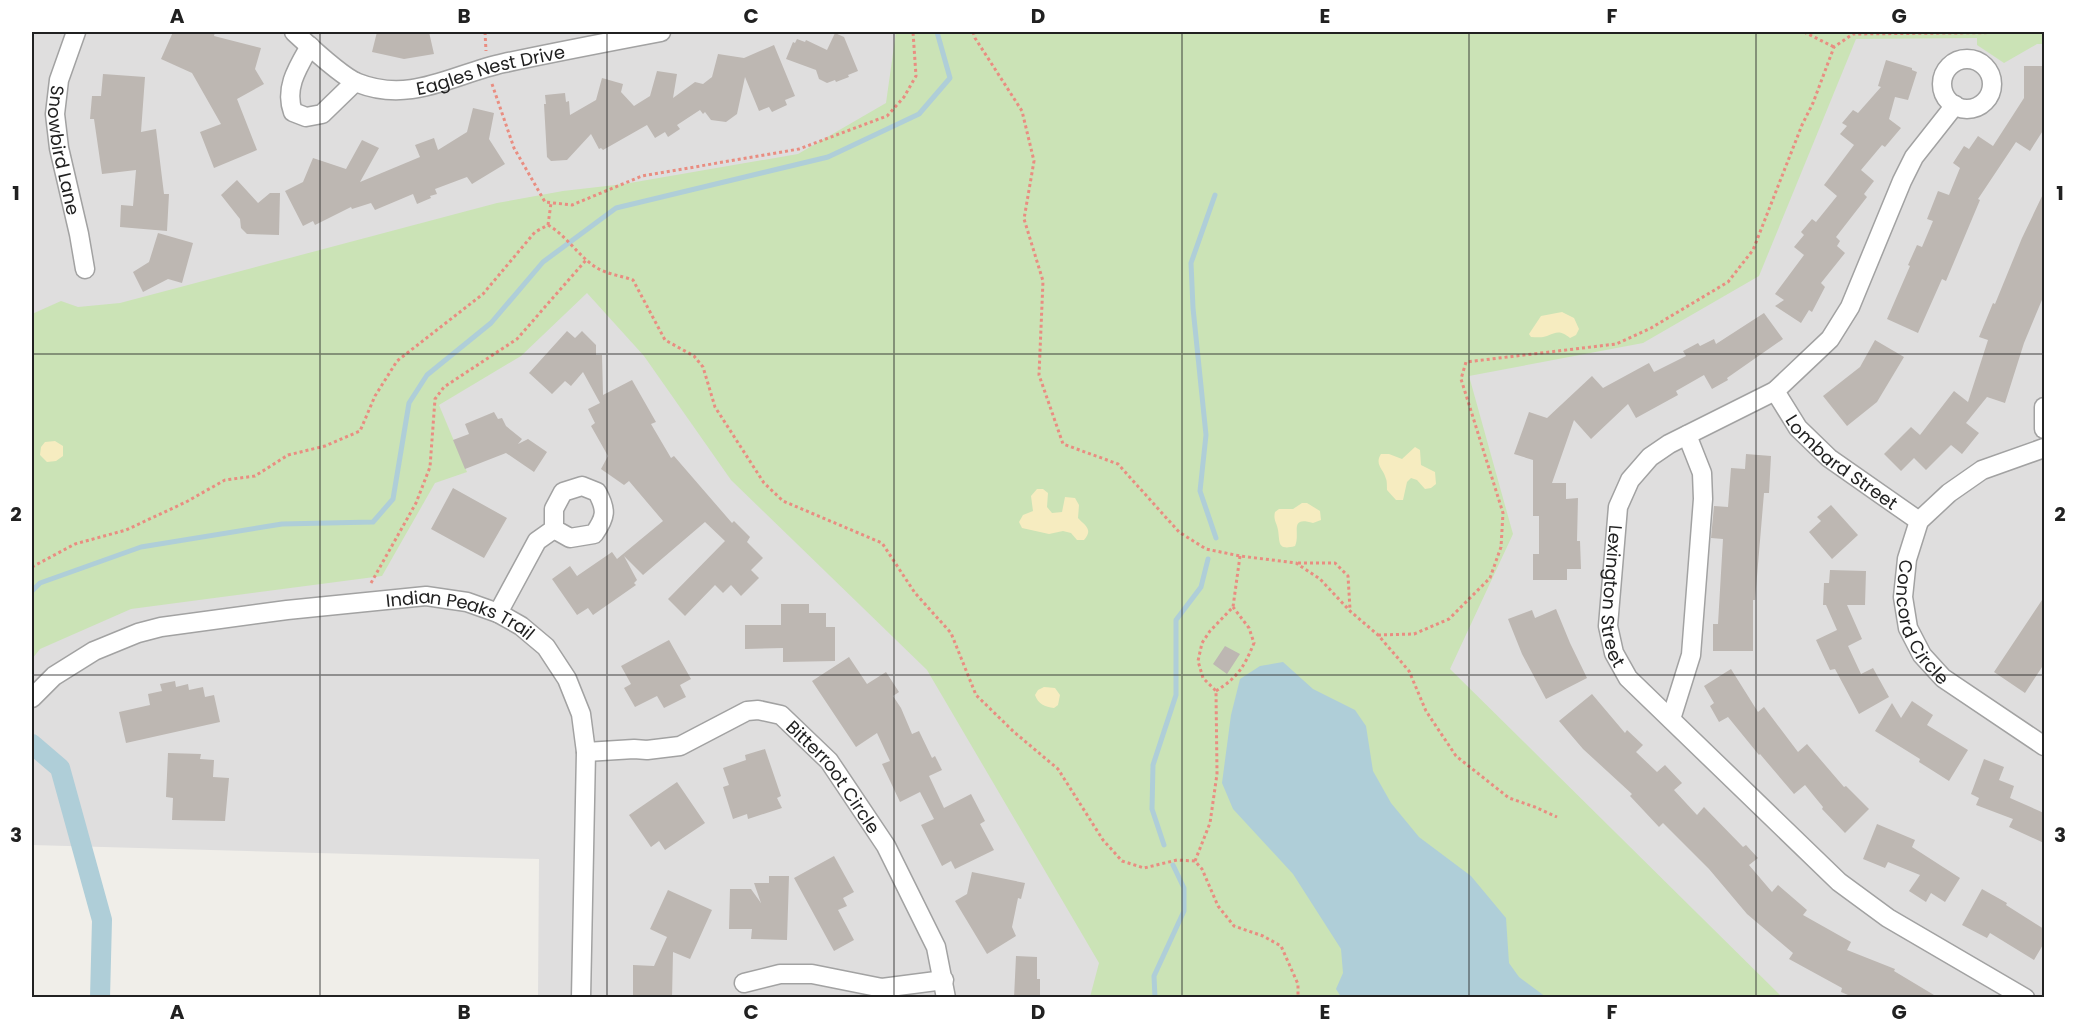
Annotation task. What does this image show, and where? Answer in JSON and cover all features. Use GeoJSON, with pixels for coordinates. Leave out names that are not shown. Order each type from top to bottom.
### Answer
{"type":"FeatureCollection","features":[{"type":"Feature","properties":{"kind":"street","name":"Snowbird Lane"},"geometry":{"type":"LineString","coordinates":[[76,32],[59,80],[55,114],[58,148],[85,269]]}},
{"type":"Feature","properties":{"kind":"street","name":"Eagles Nest Drive"},"geometry":{"type":"LineString","coordinates":[[294,32],[355,82],[370,87],[402,91],[433,87],[488,67],[661,32]]}},
{"type":"Feature","properties":{"kind":"street"},"geometry":{"type":"LineString","coordinates":[[310,46],[297,69],[289,93],[289,102],[293,112],[306,117],[322,114],[355,82]]}},
{"type":"Feature","properties":{"kind":"street","name":"Lexington Street"},"geometry":{"type":"LineString","coordinates":[[1955,105],[1914,157],[1850,308],[1830,339],[1775,391],[1650,457],[1630,480],[1618,507],[1608,626],[1614,653],[1628,678],[1839,882],[1888,918],[2025,998]]}},
{"type":"Feature","properties":{"kind":"street","name":"Lombard Street"},"geometry":{"type":"LineString","coordinates":[[1775,391],[1798,428],[1829,458],[1919,521]]}},
{"type":"Feature","properties":{"kind":"street"},"geometry":{"type":"LineString","coordinates":[[2044,407],[2044,429]]}},
{"type":"Feature","properties":{"kind":"street"},"geometry":{"type":"LineString","coordinates":[[1671,719],[1691,655],[1703,499],[1702,473],[1688,435]]}},
{"type":"Feature","properties":{"kind":"street","name":"Concord Circle"},"geometry":{"type":"LineString","coordinates":[[2044,448],[1982,470],[1949,493],[1919,521],[1906,559],[1903,597],[1908,628],[1922,655],[1943,678],[2044,746]]}},
{"type":"Feature","properties":{"kind":"street"},"geometry":{"type":"LineString","coordinates":[[498,613],[537,541],[554,529]]}},
{"type":"Feature","properties":{"kind":"street","name":"Indian Peaks Trail"},"geometry":{"type":"LineString","coordinates":[[32,698],[54,676],[94,651],[138,633],[160,627],[287,609],[426,596],[467,602],[498,613],[521,627],[546,647],[567,679],[581,714],[586,752],[581,998]]}},
{"type":"Feature","properties":{"kind":"street","name":"Bitterroot Circle"},"geometry":{"type":"LineString","coordinates":[[586,752],[647,750],[680,746],[747,711],[758,710],[781,715],[829,761],[886,846],[936,947],[945,989]]}},
{"type":"Feature","properties":{"kind":"street"},"geometry":{"type":"LineString","coordinates":[[744,983],[780,974],[812,974],[882,988],[945,989]]}},
{"type":"Feature","properties":{"kind":"path"},"geometry":{"type":"LineString","coordinates":[[485,32],[488,67],[514,148],[545,202],[572,205],[642,176],[799,149],[887,116],[904,97],[916,76],[913,32]]}},
{"type":"Feature","properties":{"kind":"path"},"geometry":{"type":"LineString","coordinates":[[973,32],[975,39],[1022,111],[1034,161],[1024,219],[1044,281],[1039,375],[1063,444],[1118,464],[1179,532],[1206,549],[1240,556],[1296,562],[1335,563],[1348,576],[1350,610]]}},
{"type":"Feature","properties":{"kind":"path"},"geometry":{"type":"LineString","coordinates":[[1804,32],[1834,47]]}},
{"type":"Feature","properties":{"kind":"path"},"geometry":{"type":"LineString","coordinates":[[1378,634],[1414,634],[1449,619],[1490,578],[1501,547],[1503,513],[1461,379],[1466,362],[1616,344],[1651,328],[1728,282],[1753,250],[1834,47],[1852,34],[2044,32]]}},
{"type":"Feature","properties":{"kind":"path"},"geometry":{"type":"LineString","coordinates":[[548,225],[551,203]]}},
{"type":"Feature","properties":{"kind":"path"},"geometry":{"type":"LineString","coordinates":[[548,225],[561,233],[586,260],[599,269],[633,279],[665,340],[694,356],[703,367],[715,407],[764,483],[783,501],[882,543],[915,593],[951,633],[976,695],[1014,732],[1058,769],[1103,840],[1122,861],[1144,868],[1177,860],[1195,861],[1202,869],[1218,906],[1234,926],[1263,936],[1281,946],[1298,984],[1298,998]]}},
{"type":"Feature","properties":{"kind":"path"},"geometry":{"type":"LineString","coordinates":[[32,567],[75,544],[126,530],[186,502],[225,480],[255,476],[288,455],[324,446],[360,431],[375,396],[396,361],[483,294],[535,232],[548,225]]}},
{"type":"Feature","properties":{"kind":"path"},"geometry":{"type":"LineString","coordinates":[[371,583],[416,503],[430,467],[435,399],[444,387],[517,339],[586,260]]}},
{"type":"Feature","properties":{"kind":"path"},"geometry":{"type":"LineString","coordinates":[[1195,861],[1210,823],[1217,774],[1215,691],[1203,678],[1198,661],[1202,643],[1233,607],[1240,556]]}},
{"type":"Feature","properties":{"kind":"path"},"geometry":{"type":"LineString","coordinates":[[1296,562],[1320,579],[1350,610],[1378,634],[1409,671],[1426,711],[1456,756],[1509,798],[1557,817]]}},
{"type":"Feature","properties":{"kind":"path"},"geometry":{"type":"LineString","coordinates":[[1215,691],[1244,667],[1254,643],[1248,628],[1233,607]]}},
{"type":"Feature","properties":{"kind":"shaded area"},"geometry":{"type":"Polygon","coordinates":[[[32,32],[2044,32],[2044,997],[538,997],[539,859],[32,845],[32,32]]]}},
{"type":"Feature","properties":{"kind":"green space"},"geometry":{"type":"Polygon","coordinates":[[[896,32],[2044,32],[2044,44],[2037,44],[2004,63],[1977,45],[1977,38],[1856,39],[1759,276],[1643,343],[1469,376],[1513,534],[1450,669],[1782,997],[1090,997],[1099,963],[927,670],[731,480],[644,356],[587,293],[521,356],[439,405],[467,472],[435,483],[382,576],[131,609],[40,649],[32,659],[32,314],[61,301],[78,307],[120,303],[497,203],[798,154],[886,103],[896,32]]]}},
{"type":"Feature","properties":{"kind":"sand"},"geometry":{"type":"Polygon","coordinates":[[[1562,312],[1574,318],[1579,329],[1576,335],[1570,338],[1558,332],[1543,337],[1531,337],[1529,334],[1541,316],[1562,312]]]}},
{"type":"Feature","properties":{"kind":"sand"},"geometry":{"type":"Polygon","coordinates":[[[55,441],[63,446],[63,456],[56,461],[47,462],[40,455],[41,447],[45,442],[55,441]]]}},
{"type":"Feature","properties":{"kind":"sand"},"geometry":{"type":"Polygon","coordinates":[[[1415,447],[1420,450],[1421,465],[1435,472],[1436,484],[1425,489],[1417,480],[1411,478],[1407,482],[1403,500],[1396,500],[1387,490],[1379,458],[1381,454],[1389,454],[1402,459],[1415,447]]]}},
{"type":"Feature","properties":{"kind":"sand"},"geometry":{"type":"Polygon","coordinates":[[[1037,489],[1043,489],[1048,493],[1047,507],[1052,513],[1062,512],[1065,497],[1075,498],[1079,505],[1078,518],[1088,530],[1084,540],[1077,540],[1071,533],[1063,531],[1049,534],[1022,528],[1019,522],[1023,515],[1033,511],[1031,496],[1037,489]]]}},
{"type":"Feature","properties":{"kind":"sand"},"geometry":{"type":"Polygon","coordinates":[[[1302,503],[1307,503],[1320,511],[1321,520],[1313,523],[1300,522],[1297,527],[1295,546],[1282,546],[1275,512],[1279,509],[1293,509],[1302,503]]]}},
{"type":"Feature","properties":{"kind":"sand"},"geometry":{"type":"Polygon","coordinates":[[[1044,687],[1055,688],[1060,695],[1058,705],[1054,708],[1042,704],[1036,698],[1038,690],[1044,687]]]}},
{"type":"Feature","properties":{"kind":"water"},"geometry":{"type":"Polygon","coordinates":[[[1283,662],[1313,689],[1355,710],[1366,726],[1373,771],[1391,803],[1419,837],[1471,876],[1506,918],[1509,963],[1519,977],[1546,997],[1341,997],[1336,989],[1343,973],[1341,949],[1293,874],[1233,809],[1222,783],[1231,715],[1240,679],[1260,666],[1283,662]]]}},
{"type":"Feature","properties":{"kind":"building"},"geometry":{"type":"Polygon","coordinates":[[[173,32],[215,32],[214,36],[261,48],[255,69],[264,84],[237,99],[257,150],[214,168],[200,132],[221,124],[192,73],[161,59],[173,32]]]}},
{"type":"Feature","properties":{"kind":"building"},"geometry":{"type":"Polygon","coordinates":[[[377,32],[429,32],[434,54],[404,59],[372,52],[377,32]]]}},
{"type":"Feature","properties":{"kind":"building"},"geometry":{"type":"Polygon","coordinates":[[[835,33],[844,37],[858,71],[848,75],[849,77],[827,83],[819,79],[816,70],[786,59],[793,42],[795,43],[797,39],[805,42],[806,40],[827,50],[835,33]]]}},
{"type":"Feature","properties":{"kind":"building"},"geometry":{"type":"Polygon","coordinates":[[[774,45],[795,96],[785,100],[787,105],[772,112],[769,107],[759,111],[745,77],[737,114],[726,122],[711,120],[705,112],[703,114],[700,110],[677,125],[680,129],[668,137],[665,132],[655,138],[647,125],[603,150],[599,149],[591,134],[567,160],[551,161],[547,157],[545,95],[565,93],[566,102],[569,101],[570,115],[596,100],[602,78],[623,84],[621,92],[634,106],[650,96],[657,71],[677,74],[673,98],[695,82],[703,84],[712,77],[718,54],[744,58],[774,45]]]}},
{"type":"Feature","properties":{"kind":"building"},"geometry":{"type":"Polygon","coordinates":[[[1886,60],[1912,68],[1917,72],[1908,100],[1895,97],[1889,119],[1901,128],[1885,147],[1882,145],[1861,170],[1874,181],[1864,194],[1867,197],[1836,237],[1840,241],[1837,246],[1845,253],[1821,283],[1825,287],[1812,312],[1809,310],[1801,323],[1775,306],[1784,300],[1775,294],[1804,255],[1794,247],[1804,235],[1801,232],[1812,219],[1816,222],[1837,196],[1824,185],[1854,145],[1840,134],[1847,126],[1842,123],[1853,110],[1858,113],[1881,87],[1878,86],[1886,60]]]}},
{"type":"Feature","properties":{"kind":"building"},"geometry":{"type":"Polygon","coordinates":[[[2024,66],[2044,66],[2044,129],[2030,151],[2016,142],[1978,199],[1980,200],[1946,281],[1942,279],[1918,333],[1887,319],[1917,245],[1922,247],[1933,221],[1927,219],[1938,191],[1949,195],[1960,168],[1953,163],[1964,146],[1969,149],[1978,136],[1993,146],[2024,98],[2024,66]]]}},
{"type":"Feature","properties":{"kind":"building"},"geometry":{"type":"Polygon","coordinates":[[[103,74],[145,77],[141,132],[156,129],[164,194],[169,194],[167,231],[120,227],[121,205],[133,206],[136,170],[102,174],[94,119],[90,119],[92,96],[101,96],[103,74]]]}},
{"type":"Feature","properties":{"kind":"building"},"geometry":{"type":"Polygon","coordinates":[[[473,108],[494,113],[489,139],[505,164],[472,184],[467,177],[435,189],[437,194],[417,204],[413,194],[375,210],[371,203],[352,209],[351,207],[315,225],[313,221],[303,226],[285,191],[303,182],[313,158],[346,169],[362,140],[379,148],[360,182],[420,157],[415,145],[434,138],[438,150],[467,132],[473,108]]]}},
{"type":"Feature","properties":{"kind":"building"},"geometry":{"type":"Polygon","coordinates":[[[237,180],[258,203],[270,193],[280,193],[279,235],[247,234],[241,228],[240,219],[221,195],[237,180]]]}},
{"type":"Feature","properties":{"kind":"building"},"geometry":{"type":"Polygon","coordinates":[[[2044,192],[2044,295],[2024,343],[2005,403],[1987,397],[1966,423],[1979,433],[1962,454],[1951,445],[1926,470],[1914,458],[1901,471],[1884,454],[1911,427],[1920,435],[1954,391],[1968,402],[1988,340],[1979,337],[2044,192]]]}},
{"type":"Feature","properties":{"kind":"building"},"geometry":{"type":"Polygon","coordinates":[[[158,233],[193,243],[182,283],[168,279],[143,292],[133,272],[149,262],[158,233]]]}},
{"type":"Feature","properties":{"kind":"building"},"geometry":{"type":"Polygon","coordinates":[[[1764,313],[1783,339],[1727,378],[1728,380],[1712,389],[1704,375],[1676,391],[1678,395],[1636,418],[1628,404],[1591,439],[1574,420],[1552,483],[1566,483],[1566,499],[1578,498],[1577,541],[1580,541],[1581,569],[1567,569],[1567,580],[1533,580],[1533,554],[1539,554],[1539,516],[1533,516],[1533,460],[1514,454],[1529,412],[1547,418],[1592,376],[1603,388],[1649,363],[1654,372],[1686,356],[1683,351],[1698,343],[1700,346],[1714,339],[1716,344],[1764,313]]]}},
{"type":"Feature","properties":{"kind":"building"},"geometry":{"type":"Polygon","coordinates":[[[567,331],[575,338],[582,331],[596,345],[596,355],[602,355],[603,395],[632,380],[656,422],[651,424],[671,458],[674,456],[732,523],[734,521],[750,537],[747,542],[763,558],[751,570],[759,578],[741,596],[731,585],[723,593],[715,585],[685,616],[668,599],[725,541],[705,522],[643,575],[624,556],[637,580],[634,583],[636,585],[593,615],[588,608],[577,615],[552,579],[570,566],[577,576],[612,552],[617,559],[663,521],[629,481],[624,485],[601,469],[608,456],[591,426],[595,423],[588,409],[600,403],[583,372],[571,386],[565,381],[552,394],[529,373],[567,331]]]}},
{"type":"Feature","properties":{"kind":"building"},"geometry":{"type":"Polygon","coordinates":[[[1875,340],[1904,357],[1877,402],[1847,426],[1823,396],[1860,367],[1875,340]]]}},
{"type":"Feature","properties":{"kind":"building"},"geometry":{"type":"Polygon","coordinates":[[[494,412],[498,419],[502,418],[506,426],[522,439],[518,444],[528,439],[547,452],[534,472],[506,453],[465,469],[453,440],[469,434],[465,424],[494,412]]]}},
{"type":"Feature","properties":{"kind":"building"},"geometry":{"type":"Polygon","coordinates":[[[1746,454],[1771,456],[1769,493],[1764,493],[1755,600],[1753,600],[1753,651],[1713,651],[1713,624],[1718,624],[1723,539],[1711,538],[1714,506],[1728,507],[1731,468],[1745,469],[1746,454]]]}},
{"type":"Feature","properties":{"kind":"building"},"geometry":{"type":"Polygon","coordinates":[[[453,488],[507,518],[484,558],[431,529],[453,488]]]}},
{"type":"Feature","properties":{"kind":"building"},"geometry":{"type":"Polygon","coordinates":[[[1831,505],[1858,535],[1832,559],[1809,532],[1821,521],[1817,517],[1831,505]]]}},
{"type":"Feature","properties":{"kind":"building"},"geometry":{"type":"Polygon","coordinates":[[[1830,570],[1866,571],[1865,605],[1847,605],[1862,639],[1848,646],[1861,674],[1873,668],[1889,697],[1859,714],[1835,669],[1830,670],[1816,640],[1837,630],[1826,605],[1823,605],[1824,583],[1829,583],[1830,570]]]}},
{"type":"Feature","properties":{"kind":"building"},"geometry":{"type":"Polygon","coordinates":[[[2044,597],[2044,664],[2025,693],[1994,672],[2044,597]]]}},
{"type":"Feature","properties":{"kind":"building"},"geometry":{"type":"Polygon","coordinates":[[[781,604],[809,604],[809,613],[826,613],[826,627],[835,627],[835,661],[783,662],[783,648],[745,649],[745,625],[781,625],[781,604]]]}},
{"type":"Feature","properties":{"kind":"building"},"geometry":{"type":"Polygon","coordinates":[[[1556,609],[1587,678],[1546,699],[1522,654],[1508,619],[1532,610],[1535,618],[1556,609]]]}},
{"type":"Feature","properties":{"kind":"building"},"geometry":{"type":"Polygon","coordinates":[[[669,640],[691,679],[680,685],[686,697],[664,708],[657,696],[635,707],[624,688],[631,684],[621,666],[669,640]]]}},
{"type":"Feature","properties":{"kind":"building"},"geometry":{"type":"Polygon","coordinates":[[[1225,646],[1240,654],[1227,674],[1213,664],[1225,646]]]}},
{"type":"Feature","properties":{"kind":"building"},"geometry":{"type":"Polygon","coordinates":[[[849,657],[867,684],[886,672],[899,692],[893,696],[912,734],[919,731],[932,758],[935,756],[942,770],[929,776],[944,808],[971,794],[985,821],[980,824],[994,850],[955,869],[951,861],[942,866],[921,825],[934,819],[920,792],[900,802],[882,764],[890,761],[877,733],[856,747],[812,681],[849,657]]]}},
{"type":"Feature","properties":{"kind":"building"},"geometry":{"type":"Polygon","coordinates":[[[1731,669],[1758,712],[1764,707],[1798,752],[1807,744],[1844,787],[1846,786],[1869,809],[1845,833],[1822,809],[1823,807],[1805,785],[1794,794],[1728,717],[1719,722],[1710,706],[1714,703],[1704,686],[1731,669]]]}},
{"type":"Feature","properties":{"kind":"building"},"geometry":{"type":"Polygon","coordinates":[[[175,681],[176,687],[188,684],[189,690],[203,687],[205,697],[214,695],[220,722],[126,743],[119,712],[150,705],[148,694],[162,691],[160,684],[175,681]]]}},
{"type":"Feature","properties":{"kind":"building"},"geometry":{"type":"Polygon","coordinates":[[[1592,694],[1625,733],[1627,730],[1643,745],[1636,752],[1657,772],[1665,765],[1682,783],[1674,790],[1697,815],[1704,807],[1743,847],[1746,845],[1758,858],[1749,865],[1772,892],[1778,885],[1807,910],[1803,915],[1851,942],[1847,950],[1895,969],[1894,971],[1939,998],[1855,998],[1841,992],[1842,988],[1789,959],[1793,953],[1747,914],[1709,869],[1663,823],[1659,827],[1630,796],[1632,794],[1583,749],[1559,721],[1592,694]]]}},
{"type":"Feature","properties":{"kind":"building"},"geometry":{"type":"Polygon","coordinates":[[[1912,701],[1933,715],[1927,725],[1968,750],[1949,781],[1919,762],[1920,759],[1875,731],[1892,703],[1901,718],[1912,701]]]}},
{"type":"Feature","properties":{"kind":"building"},"geometry":{"type":"Polygon","coordinates":[[[765,749],[781,796],[777,798],[782,808],[748,819],[747,814],[733,819],[723,787],[729,785],[723,768],[746,760],[745,755],[765,749]]]}},
{"type":"Feature","properties":{"kind":"building"},"geometry":{"type":"Polygon","coordinates":[[[168,753],[201,754],[200,759],[214,760],[213,777],[229,778],[225,821],[172,820],[173,798],[166,797],[168,753]]]}},
{"type":"Feature","properties":{"kind":"building"},"geometry":{"type":"Polygon","coordinates":[[[1984,759],[2004,767],[1999,780],[2014,786],[2010,798],[2044,813],[2044,843],[2009,827],[2013,819],[1976,805],[1979,798],[1971,794],[1984,759]]]}},
{"type":"Feature","properties":{"kind":"building"},"geometry":{"type":"Polygon","coordinates":[[[677,782],[705,823],[665,850],[659,841],[651,847],[629,815],[677,782]]]}},
{"type":"Feature","properties":{"kind":"building"},"geometry":{"type":"Polygon","coordinates":[[[1877,824],[1915,840],[1912,847],[1960,878],[1945,902],[1931,893],[1926,902],[1909,891],[1920,875],[1888,862],[1885,868],[1863,859],[1877,824]]]}},
{"type":"Feature","properties":{"kind":"building"},"geometry":{"type":"Polygon","coordinates":[[[834,856],[854,892],[843,898],[847,906],[838,910],[854,940],[834,951],[794,878],[834,856]]]}},
{"type":"Feature","properties":{"kind":"building"},"geometry":{"type":"Polygon","coordinates":[[[972,872],[1025,883],[1021,899],[1018,898],[1012,927],[1016,936],[987,954],[955,901],[967,894],[972,872]]]}},
{"type":"Feature","properties":{"kind":"building"},"geometry":{"type":"Polygon","coordinates":[[[769,876],[789,876],[787,940],[751,939],[752,929],[729,929],[730,889],[751,889],[761,903],[754,883],[769,883],[769,876]]]}},
{"type":"Feature","properties":{"kind":"building"},"geometry":{"type":"Polygon","coordinates":[[[1982,889],[2044,929],[2044,943],[2034,960],[1990,933],[1987,938],[1962,925],[1982,889]]]}},
{"type":"Feature","properties":{"kind":"building"},"geometry":{"type":"Polygon","coordinates":[[[668,890],[712,910],[690,959],[673,952],[672,998],[633,998],[633,965],[654,966],[667,937],[650,929],[668,890]]]}},
{"type":"Feature","properties":{"kind":"building"},"geometry":{"type":"Polygon","coordinates":[[[1016,956],[1037,957],[1040,998],[1014,998],[1016,956]]]}},
{"type":"Feature","properties":{"kind":"waterway"},"geometry":{"type":"LineString","coordinates":[[32,591],[40,583],[141,547],[282,524],[373,522],[393,499],[409,403],[427,375],[491,323],[543,262],[616,208],[828,157],[919,114],[950,78],[937,32]]}},
{"type":"Feature","properties":{"kind":"waterway"},"geometry":{"type":"LineString","coordinates":[[1215,195],[1191,263],[1193,308],[1206,435],[1200,491],[1216,538]]}},
{"type":"Feature","properties":{"kind":"waterway"},"geometry":{"type":"LineString","coordinates":[[1164,845],[1152,809],[1153,765],[1176,695],[1176,620],[1201,587],[1208,559]]}},
{"type":"Feature","properties":{"kind":"waterway"},"geometry":{"type":"LineString","coordinates":[[32,744],[60,768],[102,920],[100,998]]}},
{"type":"Feature","properties":{"kind":"waterway"},"geometry":{"type":"LineString","coordinates":[[1155,998],[1154,976],[1184,911],[1184,888],[1173,865]]}}]}
